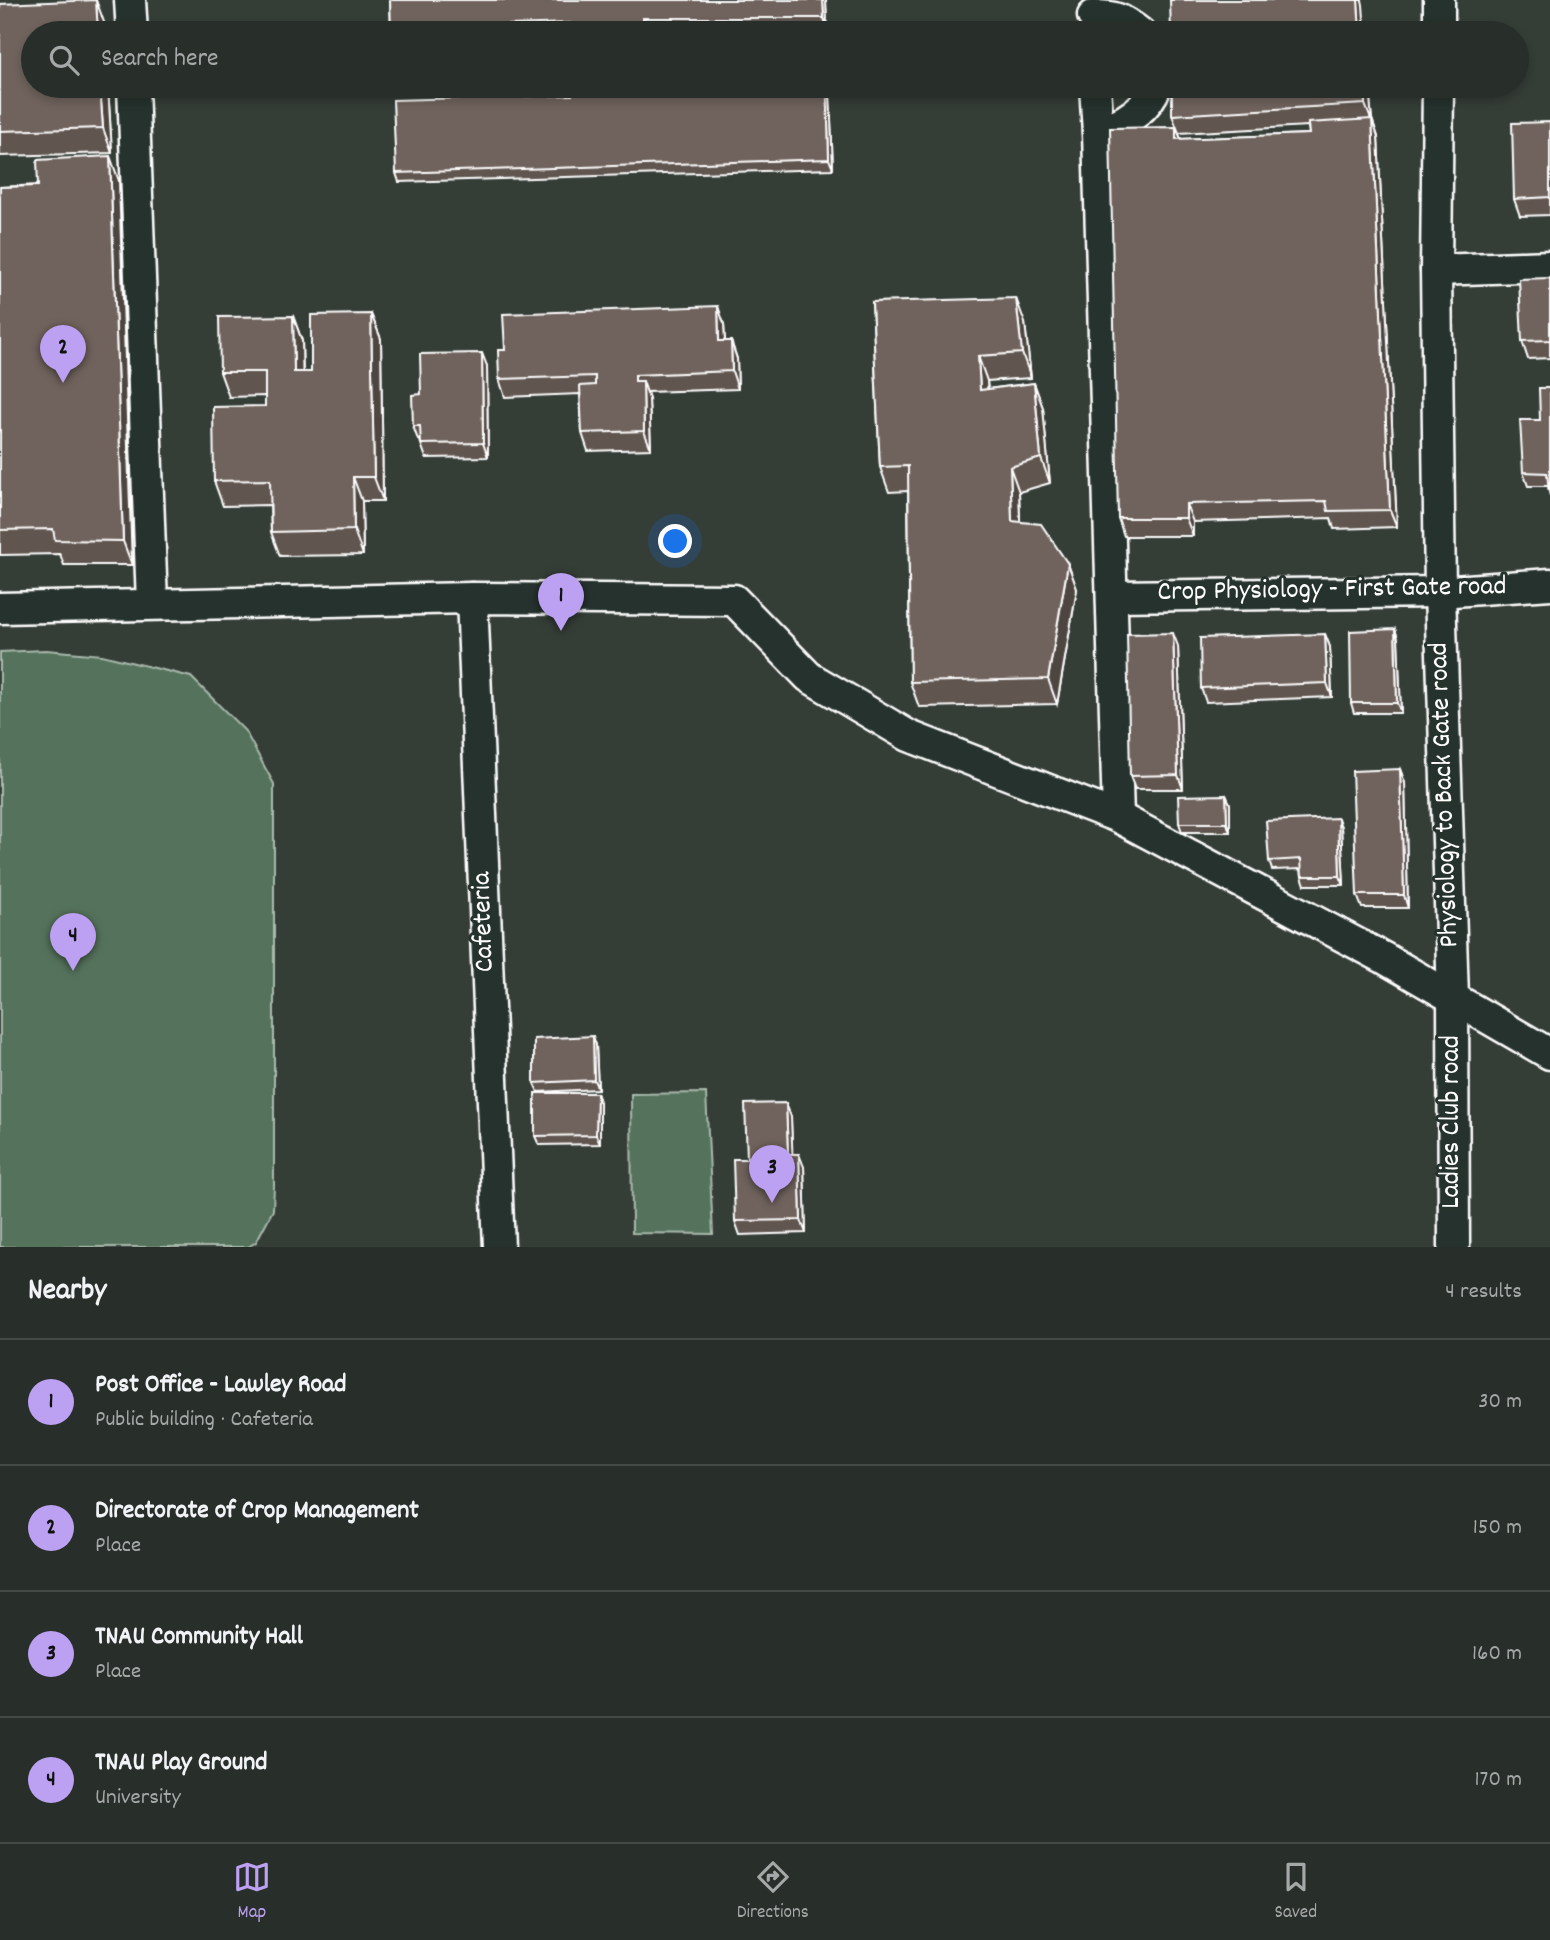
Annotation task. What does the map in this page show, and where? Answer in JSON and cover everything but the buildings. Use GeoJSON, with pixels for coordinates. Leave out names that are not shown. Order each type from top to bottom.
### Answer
{"type":"FeatureCollection","features":[{"type":"Feature","properties":{"kind":"street"},"geometry":{"type":"LineString","coordinates":[[130,0],[131,21]]}},
{"type":"Feature","properties":{"kind":"street"},"geometry":{"type":"LineString","coordinates":[[1439,0],[1439,21]]}},
{"type":"Feature","properties":{"kind":"street"},"geometry":{"type":"LineString","coordinates":[[1092,17],[1110,16],[1125,21]]}},
{"type":"Feature","properties":{"kind":"street"},"geometry":{"type":"LineString","coordinates":[[134,98],[152,604]]}},
{"type":"Feature","properties":{"kind":"street"},"geometry":{"type":"LineString","coordinates":[[1096,98],[1118,817]]}},
{"type":"Feature","properties":{"kind":"street"},"geometry":{"type":"LineString","coordinates":[[1098,132],[1121,123],[1151,98]]}},
{"type":"Feature","properties":{"kind":"street","name":"Physiology to Back Gate road"},"geometry":{"type":"LineString","coordinates":[[1438,98],[1436,270],[1440,592],[1453,998]]}},
{"type":"Feature","properties":{"kind":"street"},"geometry":{"type":"LineString","coordinates":[[1436,270],[1550,266]]}},
{"type":"Feature","properties":{"kind":"street","name":"Crop Physiology - First Gate road"},"geometry":{"type":"LineString","coordinates":[[1113,596],[1440,592],[1550,584]]}},
{"type":"Feature","properties":{"kind":"street"},"geometry":{"type":"LineString","coordinates":[[0,608],[472,598],[734,600],[809,677],[909,736],[1118,817],[1384,958],[1550,1054]]}},
{"type":"Feature","properties":{"kind":"street","name":"Cafeteria"},"geometry":{"type":"LineString","coordinates":[[472,598],[499,1247]]}},
{"type":"Feature","properties":{"kind":"street","name":"Ladies Club road"},"geometry":{"type":"LineString","coordinates":[[1453,998],[1454,1247]]}},
{"type":"Feature","properties":{"kind":"green space"},"geometry":{"type":"Polygon","coordinates":[[[46,650],[102,655],[191,677],[245,731],[274,784],[273,1210],[256,1242],[248,1247],[0,1247],[0,652],[46,650]]]}},
{"type":"Feature","properties":{"kind":"green space"},"geometry":{"type":"Polygon","coordinates":[[[706,1093],[713,1234],[632,1233],[631,1094],[706,1093]]]}},
{"type":"Feature","properties":{"kind":"place","name":"Directorate of Crop Management"},"geometry":{"type":"Point","coordinates":[63,383]}},
{"type":"Feature","properties":{"kind":"place","name":"Post Office - Lawley Road"},"geometry":{"type":"Point","coordinates":[561,631]}},
{"type":"Feature","properties":{"kind":"place","name":"TNAU Play Ground"},"geometry":{"type":"Point","coordinates":[73,971]}},
{"type":"Feature","properties":{"kind":"place","name":"TNAU Community Hall"},"geometry":{"type":"Point","coordinates":[772,1203]}}]}
